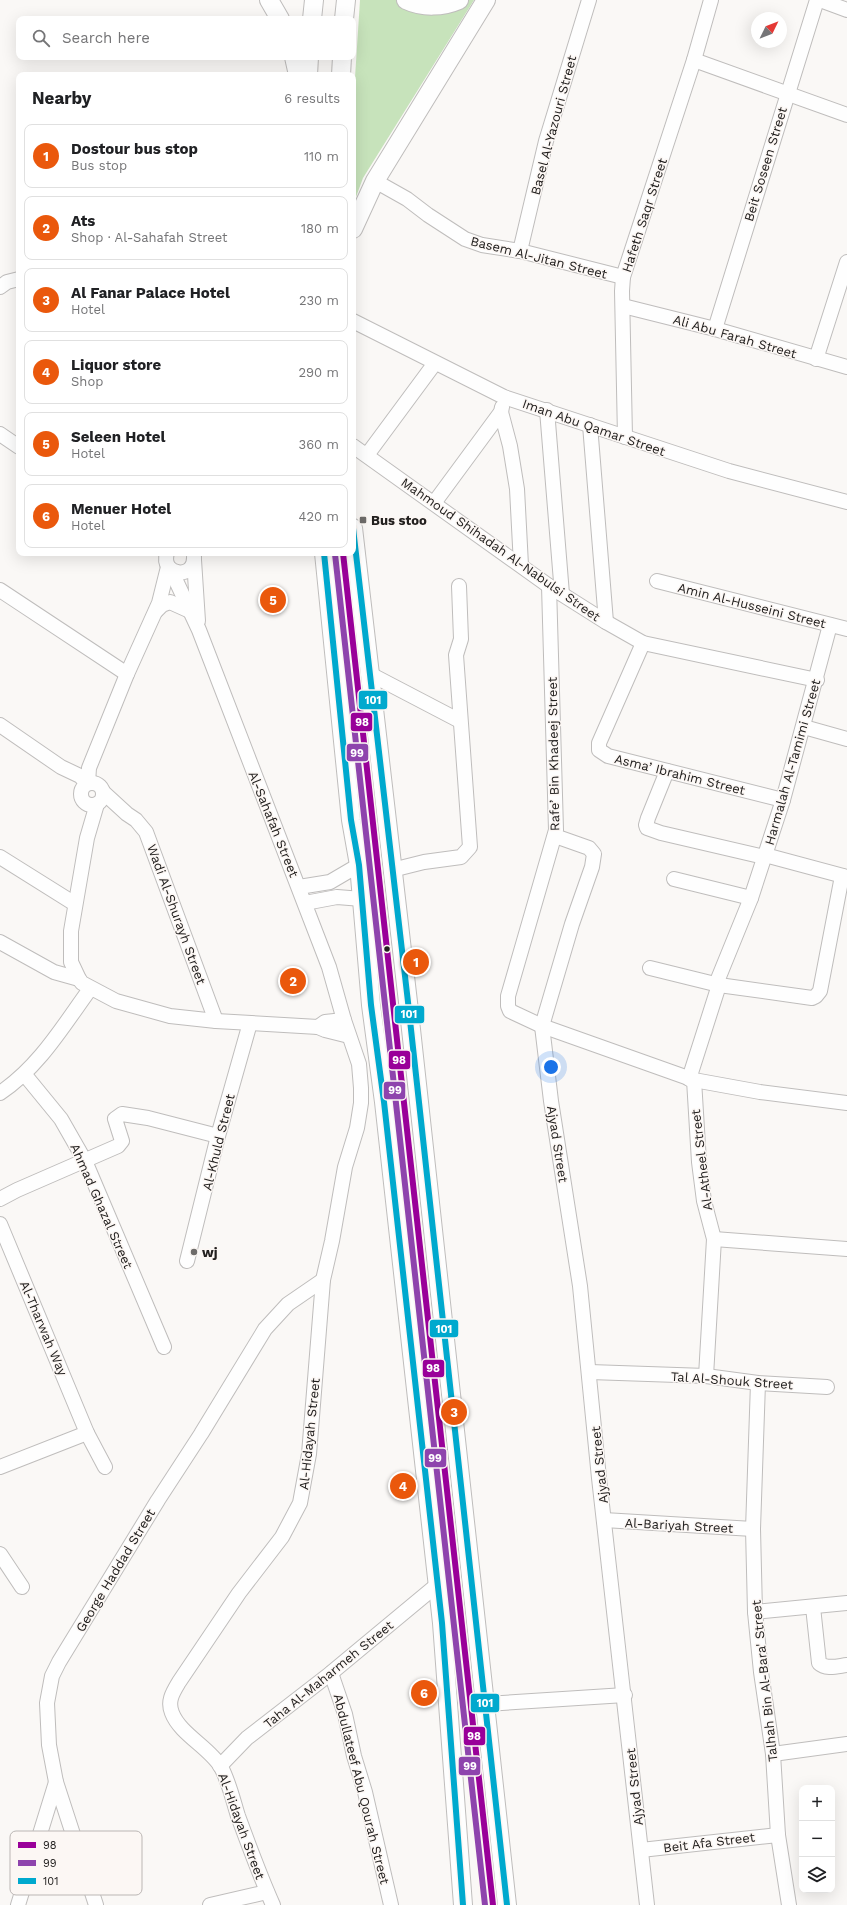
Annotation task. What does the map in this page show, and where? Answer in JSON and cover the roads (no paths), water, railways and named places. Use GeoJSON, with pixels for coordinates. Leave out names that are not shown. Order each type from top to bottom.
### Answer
{"type":"FeatureCollection","features":[{"type":"Feature","properties":{"kind":"main road"},"geometry":{"type":"LineString","coordinates":[[270,0],[278,16]]}},
{"type":"Feature","properties":{"kind":"main road"},"geometry":{"type":"LineString","coordinates":[[312,16],[314,0]]}},
{"type":"Feature","properties":{"kind":"main road"},"geometry":{"type":"LineString","coordinates":[[344,16],[346,0]]}},
{"type":"Feature","properties":{"kind":"main road"},"geometry":{"type":"LineString","coordinates":[[406,0],[424,6],[443,6],[460,0]]}},
{"type":"Feature","properties":{"kind":"main road"},"geometry":{"type":"LineString","coordinates":[[356,222],[375,181],[486,0]]}},
{"type":"Feature","properties":{"kind":"main road"},"geometry":{"type":"LineString","coordinates":[[295,60],[297,72]]}},
{"type":"Feature","properties":{"kind":"main road"},"geometry":{"type":"LineString","coordinates":[[308,72],[309,60]]}},
{"type":"Feature","properties":{"kind":"main road"},"geometry":{"type":"LineString","coordinates":[[341,72],[342,60]]}},
{"type":"Feature","properties":{"kind":"main road"},"geometry":{"type":"LineString","coordinates":[[356,554],[408,1002],[507,1905]]}},
{"type":"Feature","properties":{"kind":"main road"},"geometry":{"type":"LineString","coordinates":[[324,556],[351,812],[359,865],[371,1005],[385,1110],[442,1623],[463,1905]]}},
{"type":"Feature","properties":{"kind":"street","name":"Basel Al-Yazouri Street"},"geometry":{"type":"LineString","coordinates":[[520,251],[546,141],[589,0]]}},
{"type":"Feature","properties":{"kind":"street","name":"Hafeth Saqr Street"},"geometry":{"type":"LineString","coordinates":[[625,437],[624,278],[694,60],[711,0]]}},
{"type":"Feature","properties":{"kind":"street"},"geometry":{"type":"LineString","coordinates":[[819,0],[847,10]]}},
{"type":"Feature","properties":{"kind":"street","name":"Beit Soseen Street"},"geometry":{"type":"LineString","coordinates":[[715,329],[787,93],[819,0]]}},
{"type":"Feature","properties":{"kind":"street"},"geometry":{"type":"LineString","coordinates":[[694,60],[847,115]]}},
{"type":"Feature","properties":{"kind":"street","name":"Basem Al-Jitan Street"},"geometry":{"type":"LineString","coordinates":[[375,181],[407,199],[428,215],[465,239],[482,245],[520,251],[624,278]]}},
{"type":"Feature","properties":{"kind":"street"},"geometry":{"type":"LineString","coordinates":[[816,360],[847,262]]}},
{"type":"Feature","properties":{"kind":"street"},"geometry":{"type":"LineString","coordinates":[[0,288],[7,282],[16,280]]}},
{"type":"Feature","properties":{"kind":"street","name":"Ali Abu Farah Street"},"geometry":{"type":"LineString","coordinates":[[623,306],[715,329],[816,360],[847,367]]}},
{"type":"Feature","properties":{"kind":"street","name":"Iman Abu Qamar Street"},"geometry":{"type":"LineString","coordinates":[[356,323],[504,397],[729,471],[847,502]]}},
{"type":"Feature","properties":{"kind":"street"},"geometry":{"type":"LineString","coordinates":[[368,455],[434,363]]}},
{"type":"Feature","properties":{"kind":"street"},"geometry":{"type":"LineString","coordinates":[[434,503],[501,412],[504,397]]}},
{"type":"Feature","properties":{"kind":"street"},"geometry":{"type":"LineString","coordinates":[[546,410],[562,594]]}},
{"type":"Feature","properties":{"kind":"street"},"geometry":{"type":"LineString","coordinates":[[501,412],[510,446],[517,489],[521,565]]}},
{"type":"Feature","properties":{"kind":"street"},"geometry":{"type":"LineString","coordinates":[[590,425],[606,622]]}},
{"type":"Feature","properties":{"kind":"street"},"geometry":{"type":"LineString","coordinates":[[0,434],[16,445]]}},
{"type":"Feature","properties":{"kind":"street","name":"Mahmoud Shihadah Al-Nabulsi Street"},"geometry":{"type":"LineString","coordinates":[[356,448],[549,586],[606,622],[643,643],[817,680]]}},
{"type":"Feature","properties":{"kind":"street"},"geometry":{"type":"LineString","coordinates":[[191,562],[180,573],[166,561],[157,607],[127,674],[89,768],[92,792],[87,838],[75,904],[70,949],[71,962],[79,979],[90,989],[116,1001],[156,1012],[183,1018],[318,1027],[349,1036]]}},
{"type":"Feature","properties":{"kind":"street","name":"Al-Sahafah Street"},"geometry":{"type":"LineString","coordinates":[[166,561],[199,630],[270,818],[299,887],[329,967],[344,1020]]}},
{"type":"Feature","properties":{"kind":"street"},"geometry":{"type":"LineString","coordinates":[[157,607],[176,584],[191,562]]}},
{"type":"Feature","properties":{"kind":"street","name":"Al-Sahafah Street"},"geometry":{"type":"LineString","coordinates":[[191,562],[199,630]]}},
{"type":"Feature","properties":{"kind":"street","name":"Amin Al-Husseini Street"},"geometry":{"type":"LineString","coordinates":[[657,581],[847,629]]}},
{"type":"Feature","properties":{"kind":"street"},"geometry":{"type":"LineString","coordinates":[[392,870],[424,862],[457,858],[468,851],[470,842],[456,655],[461,639],[459,586]]}},
{"type":"Feature","properties":{"kind":"street","name":"Rafe’ Bin Khadeej Street"},"geometry":{"type":"LineString","coordinates":[[542,1026],[510,1011],[508,1006],[508,996],[555,836],[549,586]]}},
{"type":"Feature","properties":{"kind":"street"},"geometry":{"type":"LineString","coordinates":[[0,590],[127,674]]}},
{"type":"Feature","properties":{"kind":"street"},"geometry":{"type":"LineString","coordinates":[[157,607],[166,602],[170,602],[190,611]]}},
{"type":"Feature","properties":{"kind":"street","name":"Harmalah Al-Tamimi Street"},"geometry":{"type":"LineString","coordinates":[[691,1080],[718,985],[751,898],[783,800],[817,680],[830,625]]}},
{"type":"Feature","properties":{"kind":"street","name":"Asma’ Ibrahim Street"},"geometry":{"type":"LineString","coordinates":[[643,643],[599,743],[599,750],[608,756],[783,800]]}},
{"type":"Feature","properties":{"kind":"street"},"geometry":{"type":"LineString","coordinates":[[370,674],[460,722]]}},
{"type":"Feature","properties":{"kind":"street","name":"Wadi Al-Shurayh Street"},"geometry":{"type":"LineString","coordinates":[[0,725],[61,767],[92,792],[142,825],[151,841],[216,1021]]}},
{"type":"Feature","properties":{"kind":"street"},"geometry":{"type":"LineString","coordinates":[[804,727],[847,739]]}},
{"type":"Feature","properties":{"kind":"street"},"geometry":{"type":"LineString","coordinates":[[650,968],[718,985],[771,994],[812,998],[820,991],[844,876],[647,828],[646,825],[648,818],[667,771]]}},
{"type":"Feature","properties":{"kind":"street"},"geometry":{"type":"LineString","coordinates":[[555,836],[589,848],[593,852],[594,856],[592,867],[572,924],[542,1026],[691,1080],[760,1092],[847,1103]]}},
{"type":"Feature","properties":{"kind":"street"},"geometry":{"type":"LineString","coordinates":[[0,857],[75,904]]}},
{"type":"Feature","properties":{"kind":"street"},"geometry":{"type":"LineString","coordinates":[[299,887],[330,882],[359,865]]}},
{"type":"Feature","properties":{"kind":"street"},"geometry":{"type":"LineString","coordinates":[[674,879],[751,898]]}},
{"type":"Feature","properties":{"kind":"street"},"geometry":{"type":"LineString","coordinates":[[305,903],[337,897],[362,899]]}},
{"type":"Feature","properties":{"kind":"street"},"geometry":{"type":"LineString","coordinates":[[0,942],[54,972],[79,979]]}},
{"type":"Feature","properties":{"kind":"street"},"geometry":{"type":"LineString","coordinates":[[0,1093],[25,1075],[42,1055],[90,989]]}},
{"type":"Feature","properties":{"kind":"street"},"geometry":{"type":"LineString","coordinates":[[318,1027],[325,1022],[344,1020]]}},
{"type":"Feature","properties":{"kind":"street","name":"Al-Hidayah Street"},"geometry":{"type":"LineString","coordinates":[[273,1905],[250,1849],[226,1777],[220,1766],[180,1725],[172,1714],[170,1705],[171,1694],[239,1593],[282,1537],[300,1503],[309,1454],[323,1280],[332,1241],[345,1167],[357,1128],[361,1103],[361,1075],[359,1064],[344,1020]]}},
{"type":"Feature","properties":{"kind":"street","name":"Al-Khuld Street"},"geometry":{"type":"LineString","coordinates":[[187,1261],[218,1136],[250,1023]]}},
{"type":"Feature","properties":{"kind":"street","name":"Ajyad Street"},"geometry":{"type":"LineString","coordinates":[[542,1026],[551,1101],[580,1286],[604,1520],[625,1695],[647,1905]]}},
{"type":"Feature","properties":{"kind":"street","name":"Ahmad Ghazal Street"},"geometry":{"type":"LineString","coordinates":[[25,1075],[61,1119],[85,1161],[164,1347]]}},
{"type":"Feature","properties":{"kind":"street","name":"Al-Atheel Street"},"geometry":{"type":"LineString","coordinates":[[691,1080],[704,1201],[714,1239],[706,1376]]}},
{"type":"Feature","properties":{"kind":"street"},"geometry":{"type":"LineString","coordinates":[[0,1199],[120,1144],[121,1138],[115,1122],[116,1118],[122,1114],[148,1118],[218,1136]]}},
{"type":"Feature","properties":{"kind":"street","name":"Al-Tharwah Way"},"geometry":{"type":"LineString","coordinates":[[0,1224],[87,1433],[105,1468]]}},
{"type":"Feature","properties":{"kind":"street"},"geometry":{"type":"LineString","coordinates":[[714,1239],[847,1249]]}},
{"type":"Feature","properties":{"kind":"street","name":"George Haddad Street"},"geometry":{"type":"LineString","coordinates":[[72,1831],[56,1782],[50,1745],[47,1703],[52,1676],[59,1662],[158,1500],[201,1434],[265,1329],[288,1304],[323,1280]]}},
{"type":"Feature","properties":{"kind":"street","name":"Tal Al-Shouk Street"},"geometry":{"type":"LineString","coordinates":[[590,1372],[706,1376],[758,1383],[827,1387]]}},
{"type":"Feature","properties":{"kind":"street","name":"Talhah Bin Al-Bara' Street"},"geometry":{"type":"LineString","coordinates":[[758,1383],[753,1529],[755,1612],[761,1672],[773,1754],[778,1834],[788,1905]]}},
{"type":"Feature","properties":{"kind":"street"},"geometry":{"type":"LineString","coordinates":[[0,1467],[87,1433]]}},
{"type":"Feature","properties":{"kind":"street","name":"Al-Bariyah Street"},"geometry":{"type":"LineString","coordinates":[[604,1520],[753,1529]]}},
{"type":"Feature","properties":{"kind":"street"},"geometry":{"type":"LineString","coordinates":[[0,1554],[22,1587]]}},
{"type":"Feature","properties":{"kind":"street","name":"Taha Al-Maharmeh Street"},"geometry":{"type":"LineString","coordinates":[[220,1766],[247,1738],[331,1673],[438,1585]]}},
{"type":"Feature","properties":{"kind":"street"},"geometry":{"type":"LineString","coordinates":[[755,1612],[847,1603]]}},
{"type":"Feature","properties":{"kind":"street"},"geometry":{"type":"LineString","coordinates":[[813,1607],[819,1663],[822,1666],[827,1667],[847,1665]]}},
{"type":"Feature","properties":{"kind":"street","name":"Abdullateef Abu Qourah Street"},"geometry":{"type":"LineString","coordinates":[[331,1673],[345,1714],[391,1905]]}},
{"type":"Feature","properties":{"kind":"street"},"geometry":{"type":"LineString","coordinates":[[486,1704],[625,1695]]}},
{"type":"Feature","properties":{"kind":"street"},"geometry":{"type":"LineString","coordinates":[[773,1754],[847,1744]]}},
{"type":"Feature","properties":{"kind":"street"},"geometry":{"type":"LineString","coordinates":[[41,1831],[56,1782]]}},
{"type":"Feature","properties":{"kind":"street","name":"Beit Afa Street"},"geometry":{"type":"LineString","coordinates":[[641,1850],[778,1834]]}},
{"type":"Feature","properties":{"kind":"street"},"geometry":{"type":"LineString","coordinates":[[210,1905],[267,1892]]}},
{"type":"Feature","properties":{"kind":"street"},"geometry":{"type":"LineString","coordinates":[[18,1905],[21,1895]]}},
{"type":"Feature","properties":{"kind":"street","name":"George Haddad Street"},"geometry":{"type":"LineString","coordinates":[[93,1895],[96,1905]]}},
{"type":"Feature","properties":{"kind":"place","name":"Bus stoo"},"geometry":{"type":"Point","coordinates":[363,520]}},
{"type":"Feature","properties":{"kind":"place","name":"Seleen Hotel"},"geometry":{"type":"Point","coordinates":[273,600]}},
{"type":"Feature","properties":{"kind":"place","name":"Dostour bus stop"},"geometry":{"type":"Point","coordinates":[416,962]}},
{"type":"Feature","properties":{"kind":"place","name":"Ats"},"geometry":{"type":"Point","coordinates":[293,981]}},
{"type":"Feature","properties":{"kind":"place","name":"wj"},"geometry":{"type":"Point","coordinates":[194,1252]}},
{"type":"Feature","properties":{"kind":"place","name":"Al Fanar Palace Hotel"},"geometry":{"type":"Point","coordinates":[454,1412]}},
{"type":"Feature","properties":{"kind":"place","name":"Liquor store"},"geometry":{"type":"Point","coordinates":[403,1486]}},
{"type":"Feature","properties":{"kind":"place","name":"Menuer Hotel"},"geometry":{"type":"Point","coordinates":[424,1693]}}]}
